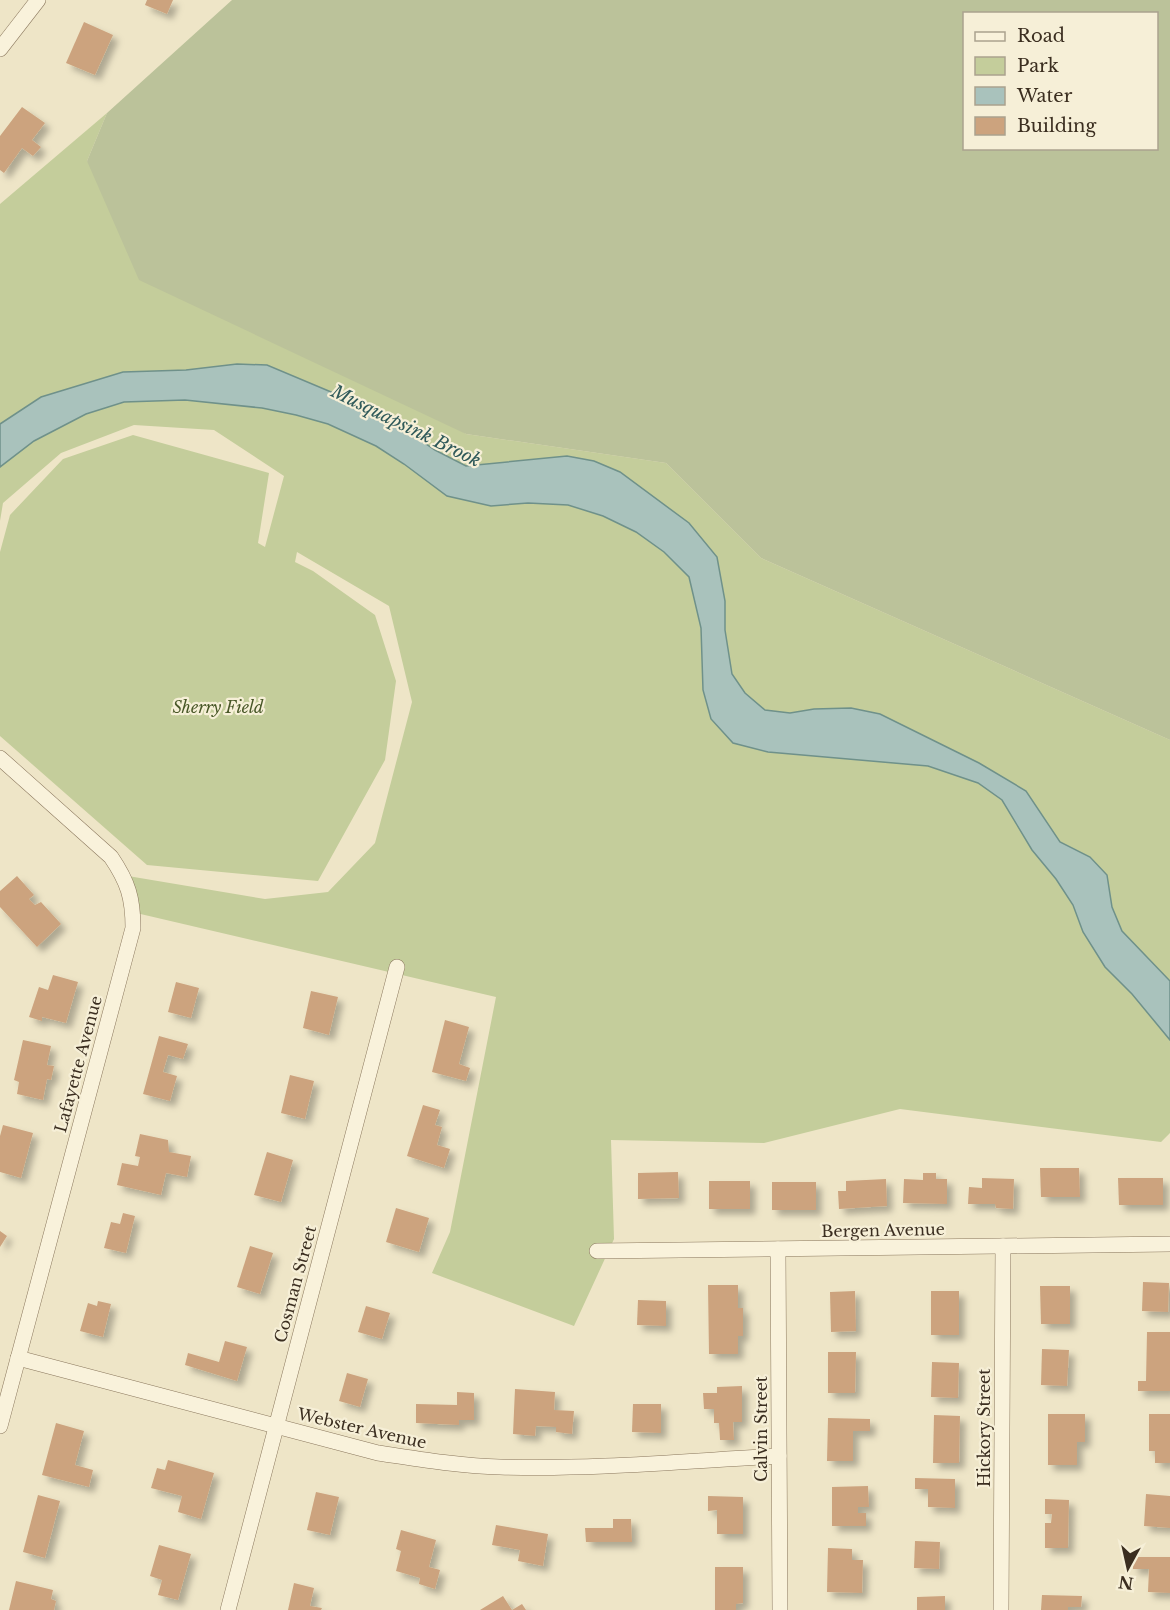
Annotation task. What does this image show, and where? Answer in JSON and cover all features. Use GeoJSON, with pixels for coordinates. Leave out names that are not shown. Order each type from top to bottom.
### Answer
{"type":"FeatureCollection","features":[{"type":"Feature","properties":{"kind":"street"},"geometry":{"type":"LineString","coordinates":[[0,49],[38,0]]}},
{"type":"Feature","properties":{"kind":"street","name":"Lafayette Avenue"},"geometry":{"type":"LineString","coordinates":[[0,1426],[133,928],[133,905],[122,873],[111,857],[2,763]]}},
{"type":"Feature","properties":{"kind":"street","name":"Cosman Street"},"geometry":{"type":"LineString","coordinates":[[228,1610],[397,967]]}},
{"type":"Feature","properties":{"kind":"street","name":"Bergen Avenue"},"geometry":{"type":"LineString","coordinates":[[597,1251],[1170,1245]]}},
{"type":"Feature","properties":{"kind":"street","name":"Hickory Street"},"geometry":{"type":"LineString","coordinates":[[1001,1610],[1003,1246]]}},
{"type":"Feature","properties":{"kind":"street","name":"Calvin Street"},"geometry":{"type":"LineString","coordinates":[[778,1249],[780,1610]]}},
{"type":"Feature","properties":{"kind":"street","name":"Webster Avenue"},"geometry":{"type":"LineString","coordinates":[[18,1358],[378,1453],[438,1462],[500,1467],[558,1467],[779,1456]]}},
{"type":"Feature","properties":{"kind":"green space"},"geometry":{"type":"Polygon","coordinates":[[[232,0],[1170,0],[1170,740],[761,558],[666,463],[466,434],[139,280],[87,161],[107,113],[232,0]]]}},
{"type":"Feature","properties":{"kind":"green space","name":"Sherry Field"},"geometry":{"type":"Polygon","coordinates":[[[107,113],[87,161],[466,434],[666,463],[761,558],[1170,740],[1170,1133],[1161,1142],[900,1109],[764,1143],[611,1140],[614,1239],[574,1326],[432,1273],[450,1232],[496,997],[132,912],[122,875],[265,899],[328,892],[375,843],[412,702],[389,606],[297,552],[295,562],[313,571],[375,615],[396,681],[385,760],[318,881],[147,865],[0,736],[0,552],[10,515],[63,459],[133,435],[269,473],[258,543],[265,547],[284,476],[214,430],[134,425],[61,453],[3,503],[0,521],[0,204],[107,113]]]}},
{"type":"Feature","properties":{"kind":"water"},"geometry":{"type":"Polygon","coordinates":[[[237,364],[267,365],[381,413],[435,450],[466,466],[567,456],[594,461],[620,472],[689,523],[717,557],[725,601],[725,630],[732,674],[745,693],[765,710],[790,713],[814,709],[851,708],[880,714],[979,763],[1026,791],[1060,842],[1090,857],[1107,875],[1112,907],[1122,931],[1170,981],[1170,1040],[1132,994],[1105,967],[1083,932],[1073,905],[1056,879],[1032,850],[1002,800],[978,783],[928,766],[768,752],[733,743],[711,719],[703,690],[701,628],[689,577],[664,552],[636,532],[603,516],[568,505],[528,503],[491,506],[447,496],[376,446],[328,424],[262,408],[185,400],[124,402],[86,414],[34,441],[0,467],[0,424],[41,397],[123,372],[186,370],[237,364]]]}},
{"type":"Feature","properties":{"kind":"building"},"geometry":{"type":"Polygon","coordinates":[[[147,0],[173,0],[167,14],[145,5],[147,0]]]}},
{"type":"Feature","properties":{"kind":"building"},"geometry":{"type":"Polygon","coordinates":[[[84,22],[113,35],[95,75],[66,63],[84,22]]]}},
{"type":"Feature","properties":{"kind":"building"},"geometry":{"type":"Polygon","coordinates":[[[22,107],[45,123],[32,140],[41,147],[33,156],[22,148],[4,173],[0,170],[0,136],[22,107]]]}},
{"type":"Feature","properties":{"kind":"building"},"geometry":{"type":"Polygon","coordinates":[[[17,876],[34,895],[29,899],[35,905],[41,902],[61,924],[37,947],[0,907],[0,891],[17,876]]]}},
{"type":"Feature","properties":{"kind":"building"},"geometry":{"type":"Polygon","coordinates":[[[53,975],[78,982],[66,1023],[42,1017],[42,1021],[29,1017],[39,987],[48,990],[53,975]]]}},
{"type":"Feature","properties":{"kind":"building"},"geometry":{"type":"Polygon","coordinates":[[[176,982],[199,988],[191,1018],[168,1012],[176,982]]]}},
{"type":"Feature","properties":{"kind":"building"},"geometry":{"type":"Polygon","coordinates":[[[311,991],[338,997],[329,1035],[303,1028],[311,991]]]}},
{"type":"Feature","properties":{"kind":"building"},"geometry":{"type":"Polygon","coordinates":[[[445,1020],[469,1027],[459,1064],[470,1068],[466,1081],[432,1072],[445,1020]]]}},
{"type":"Feature","properties":{"kind":"building"},"geometry":{"type":"Polygon","coordinates":[[[159,1036],[188,1044],[183,1059],[168,1055],[163,1072],[177,1076],[170,1101],[143,1094],[159,1036]]]}},
{"type":"Feature","properties":{"kind":"building"},"geometry":{"type":"Polygon","coordinates":[[[23,1040],[51,1046],[47,1065],[54,1066],[51,1080],[47,1079],[43,1100],[17,1094],[19,1082],[14,1080],[23,1040]]]}},
{"type":"Feature","properties":{"kind":"building"},"geometry":{"type":"Polygon","coordinates":[[[290,1075],[314,1081],[305,1119],[281,1113],[290,1075]]]}},
{"type":"Feature","properties":{"kind":"building"},"geometry":{"type":"Polygon","coordinates":[[[423,1105],[440,1110],[435,1125],[442,1127],[437,1145],[450,1149],[444,1168],[407,1156],[423,1105]]]}},
{"type":"Feature","properties":{"kind":"building"},"geometry":{"type":"Polygon","coordinates":[[[3,1125],[33,1133],[21,1178],[0,1172],[0,1136],[3,1125]]]}},
{"type":"Feature","properties":{"kind":"building"},"geometry":{"type":"Polygon","coordinates":[[[140,1134],[168,1140],[169,1152],[191,1156],[187,1177],[166,1173],[161,1195],[117,1185],[122,1163],[138,1166],[140,1157],[135,1156],[140,1134]]]}},
{"type":"Feature","properties":{"kind":"building"},"geometry":{"type":"Polygon","coordinates":[[[267,1152],[293,1160],[281,1202],[254,1195],[267,1152]]]}},
{"type":"Feature","properties":{"kind":"building"},"geometry":{"type":"Polygon","coordinates":[[[1040,1168],[1079,1168],[1080,1197],[1041,1197],[1040,1168]]]}},
{"type":"Feature","properties":{"kind":"building"},"geometry":{"type":"Polygon","coordinates":[[[678,1172],[679,1198],[638,1199],[638,1173],[678,1172]]]}},
{"type":"Feature","properties":{"kind":"building"},"geometry":{"type":"Polygon","coordinates":[[[923,1173],[936,1173],[936,1179],[947,1179],[947,1204],[903,1203],[904,1179],[923,1180],[923,1173]]]}},
{"type":"Feature","properties":{"kind":"building"},"geometry":{"type":"Polygon","coordinates":[[[982,1178],[1014,1179],[1013,1209],[996,1208],[995,1204],[968,1204],[969,1187],[982,1188],[982,1178]]]}},
{"type":"Feature","properties":{"kind":"building"},"geometry":{"type":"Polygon","coordinates":[[[1118,1178],[1163,1178],[1163,1205],[1119,1205],[1118,1178]]]}},
{"type":"Feature","properties":{"kind":"building"},"geometry":{"type":"Polygon","coordinates":[[[886,1179],[887,1206],[839,1209],[838,1191],[846,1191],[846,1181],[886,1179]]]}},
{"type":"Feature","properties":{"kind":"building"},"geometry":{"type":"Polygon","coordinates":[[[709,1181],[750,1181],[750,1209],[709,1209],[709,1181]]]}},
{"type":"Feature","properties":{"kind":"building"},"geometry":{"type":"Polygon","coordinates":[[[772,1182],[816,1182],[816,1210],[772,1210],[772,1182]]]}},
{"type":"Feature","properties":{"kind":"building"},"geometry":{"type":"Polygon","coordinates":[[[396,1208],[429,1218],[419,1252],[386,1242],[396,1208]]]}},
{"type":"Feature","properties":{"kind":"building"},"geometry":{"type":"Polygon","coordinates":[[[123,1213],[135,1216],[126,1253],[104,1248],[111,1222],[120,1224],[123,1213]]]}},
{"type":"Feature","properties":{"kind":"building"},"geometry":{"type":"Polygon","coordinates":[[[0,1231],[7,1236],[0,1247],[0,1231]]]}},
{"type":"Feature","properties":{"kind":"building"},"geometry":{"type":"Polygon","coordinates":[[[250,1246],[273,1253],[260,1294],[237,1287],[250,1246]]]}},
{"type":"Feature","properties":{"kind":"building"},"geometry":{"type":"Polygon","coordinates":[[[1143,1282],[1169,1283],[1168,1312],[1142,1311],[1143,1282]]]}},
{"type":"Feature","properties":{"kind":"building"},"geometry":{"type":"Polygon","coordinates":[[[708,1285],[738,1285],[738,1308],[743,1308],[743,1336],[738,1336],[738,1354],[709,1354],[708,1285]]]}},
{"type":"Feature","properties":{"kind":"building"},"geometry":{"type":"Polygon","coordinates":[[[1040,1286],[1070,1286],[1070,1324],[1041,1324],[1040,1286]]]}},
{"type":"Feature","properties":{"kind":"building"},"geometry":{"type":"Polygon","coordinates":[[[855,1291],[856,1331],[831,1332],[830,1292],[855,1291]]]}},
{"type":"Feature","properties":{"kind":"building"},"geometry":{"type":"Polygon","coordinates":[[[931,1291],[959,1291],[959,1335],[931,1335],[931,1291]]]}},
{"type":"Feature","properties":{"kind":"building"},"geometry":{"type":"Polygon","coordinates":[[[638,1300],[666,1301],[666,1326],[637,1325],[638,1300]]]}},
{"type":"Feature","properties":{"kind":"building"},"geometry":{"type":"Polygon","coordinates":[[[98,1301],[111,1304],[103,1337],[80,1331],[88,1303],[97,1306],[98,1301]]]}},
{"type":"Feature","properties":{"kind":"building"},"geometry":{"type":"Polygon","coordinates":[[[366,1306],[390,1313],[382,1339],[358,1332],[366,1306]]]}},
{"type":"Feature","properties":{"kind":"building"},"geometry":{"type":"Polygon","coordinates":[[[1147,1332],[1170,1332],[1170,1391],[1138,1391],[1138,1381],[1146,1381],[1147,1332]]]}},
{"type":"Feature","properties":{"kind":"building"},"geometry":{"type":"Polygon","coordinates":[[[225,1341],[247,1347],[237,1381],[185,1365],[188,1353],[219,1362],[225,1341]]]}},
{"type":"Feature","properties":{"kind":"building"},"geometry":{"type":"Polygon","coordinates":[[[1042,1349],[1069,1350],[1067,1386],[1041,1385],[1042,1349]]]}},
{"type":"Feature","properties":{"kind":"building"},"geometry":{"type":"Polygon","coordinates":[[[828,1352],[856,1352],[855,1393],[828,1393],[828,1352]]]}},
{"type":"Feature","properties":{"kind":"building"},"geometry":{"type":"Polygon","coordinates":[[[932,1362],[959,1363],[958,1398],[931,1397],[932,1362]]]}},
{"type":"Feature","properties":{"kind":"building"},"geometry":{"type":"Polygon","coordinates":[[[347,1373],[368,1379],[360,1407],[339,1401],[347,1373]]]}},
{"type":"Feature","properties":{"kind":"building"},"geometry":{"type":"Polygon","coordinates":[[[742,1386],[742,1422],[733,1422],[734,1440],[720,1440],[719,1423],[714,1423],[714,1409],[704,1409],[703,1393],[717,1393],[717,1387],[742,1386]]]}},
{"type":"Feature","properties":{"kind":"building"},"geometry":{"type":"Polygon","coordinates":[[[515,1389],[555,1392],[554,1410],[574,1411],[572,1434],[556,1432],[556,1427],[536,1426],[535,1436],[513,1434],[515,1389]]]}},
{"type":"Feature","properties":{"kind":"building"},"geometry":{"type":"Polygon","coordinates":[[[457,1392],[474,1393],[474,1420],[459,1420],[459,1425],[416,1423],[416,1404],[457,1405],[457,1392]]]}},
{"type":"Feature","properties":{"kind":"building"},"geometry":{"type":"Polygon","coordinates":[[[633,1404],[661,1404],[661,1433],[632,1432],[633,1404]]]}},
{"type":"Feature","properties":{"kind":"building"},"geometry":{"type":"Polygon","coordinates":[[[1048,1414],[1085,1414],[1085,1442],[1077,1442],[1077,1465],[1048,1465],[1048,1414]]]}},
{"type":"Feature","properties":{"kind":"building"},"geometry":{"type":"Polygon","coordinates":[[[1149,1414],[1170,1414],[1170,1463],[1155,1463],[1155,1451],[1149,1451],[1149,1414]]]}},
{"type":"Feature","properties":{"kind":"building"},"geometry":{"type":"Polygon","coordinates":[[[934,1415],[960,1416],[959,1463],[933,1463],[934,1415]]]}},
{"type":"Feature","properties":{"kind":"building"},"geometry":{"type":"Polygon","coordinates":[[[828,1418],[870,1419],[870,1431],[853,1431],[853,1461],[827,1461],[828,1418]]]}},
{"type":"Feature","properties":{"kind":"building"},"geometry":{"type":"Polygon","coordinates":[[[56,1423],[84,1431],[75,1465],[93,1470],[89,1487],[42,1475],[56,1423]]]}},
{"type":"Feature","properties":{"kind":"building"},"geometry":{"type":"Polygon","coordinates":[[[168,1460],[214,1473],[201,1519],[178,1512],[182,1496],[151,1488],[157,1468],[165,1470],[168,1460]]]}},
{"type":"Feature","properties":{"kind":"building"},"geometry":{"type":"Polygon","coordinates":[[[915,1478],[955,1479],[955,1508],[928,1507],[928,1489],[915,1489],[915,1478]]]}},
{"type":"Feature","properties":{"kind":"building"},"geometry":{"type":"Polygon","coordinates":[[[868,1486],[869,1507],[858,1507],[858,1513],[866,1513],[866,1526],[832,1526],[832,1487],[868,1486]]]}},
{"type":"Feature","properties":{"kind":"building"},"geometry":{"type":"Polygon","coordinates":[[[316,1492],[339,1497],[330,1535],[307,1530],[316,1492]]]}},
{"type":"Feature","properties":{"kind":"building"},"geometry":{"type":"Polygon","coordinates":[[[1146,1494],[1170,1496],[1170,1528],[1144,1526],[1146,1494]]]}},
{"type":"Feature","properties":{"kind":"building"},"geometry":{"type":"Polygon","coordinates":[[[38,1495],[60,1501],[45,1558],[23,1552],[38,1495]]]}},
{"type":"Feature","properties":{"kind":"building"},"geometry":{"type":"Polygon","coordinates":[[[708,1496],[743,1497],[743,1534],[717,1534],[717,1510],[708,1511],[708,1496]]]}},
{"type":"Feature","properties":{"kind":"building"},"geometry":{"type":"Polygon","coordinates":[[[1045,1499],[1069,1500],[1068,1548],[1045,1548],[1045,1523],[1051,1523],[1052,1514],[1045,1514],[1045,1499]]]}},
{"type":"Feature","properties":{"kind":"building"},"geometry":{"type":"Polygon","coordinates":[[[613,1519],[631,1519],[632,1542],[586,1542],[585,1528],[613,1528],[613,1519]]]}},
{"type":"Feature","properties":{"kind":"building"},"geometry":{"type":"Polygon","coordinates":[[[496,1525],[548,1534],[543,1566],[518,1561],[520,1550],[492,1545],[496,1525]]]}},
{"type":"Feature","properties":{"kind":"building"},"geometry":{"type":"Polygon","coordinates":[[[401,1530],[436,1540],[429,1567],[440,1570],[435,1589],[419,1584],[420,1578],[396,1571],[401,1551],[396,1549],[401,1530]]]}},
{"type":"Feature","properties":{"kind":"building"},"geometry":{"type":"Polygon","coordinates":[[[915,1541],[940,1542],[939,1569],[914,1568],[915,1541]]]}},
{"type":"Feature","properties":{"kind":"building"},"geometry":{"type":"Polygon","coordinates":[[[159,1545],[191,1554],[178,1600],[158,1595],[162,1580],[150,1576],[159,1545]]]}},
{"type":"Feature","properties":{"kind":"building"},"geometry":{"type":"Polygon","coordinates":[[[828,1548],[852,1549],[852,1560],[863,1560],[862,1593],[827,1592],[828,1548]]]}},
{"type":"Feature","properties":{"kind":"building"},"geometry":{"type":"Polygon","coordinates":[[[1133,1557],[1170,1557],[1170,1593],[1148,1592],[1149,1569],[1133,1569],[1133,1557]]]}},
{"type":"Feature","properties":{"kind":"building"},"geometry":{"type":"Polygon","coordinates":[[[715,1567],[743,1567],[743,1603],[736,1604],[736,1610],[715,1610],[715,1567]]]}},
{"type":"Feature","properties":{"kind":"building"},"geometry":{"type":"Polygon","coordinates":[[[16,1581],[53,1590],[51,1599],[56,1601],[54,1610],[9,1610],[16,1581]]]}},
{"type":"Feature","properties":{"kind":"building"},"geometry":{"type":"Polygon","coordinates":[[[294,1583],[314,1588],[310,1606],[322,1608],[321,1610],[288,1610],[294,1583]]]}},
{"type":"Feature","properties":{"kind":"building"},"geometry":{"type":"Polygon","coordinates":[[[1042,1595],[1082,1596],[1081,1607],[1068,1607],[1068,1610],[1041,1610],[1042,1595]]]}},
{"type":"Feature","properties":{"kind":"building"},"geometry":{"type":"Polygon","coordinates":[[[503,1596],[512,1610],[480,1610],[503,1596]]]}},
{"type":"Feature","properties":{"kind":"building"},"geometry":{"type":"Polygon","coordinates":[[[945,1596],[945,1610],[917,1610],[917,1597],[945,1596]]]}},
{"type":"Feature","properties":{"kind":"building"},"geometry":{"type":"Polygon","coordinates":[[[522,1604],[526,1610],[512,1610],[522,1604]]]}},
{"type":"Feature","properties":{"kind":"water label","name":"Musquapsink Brook"},"geometry":{"type":"Point","coordinates":[406,426]}}]}
